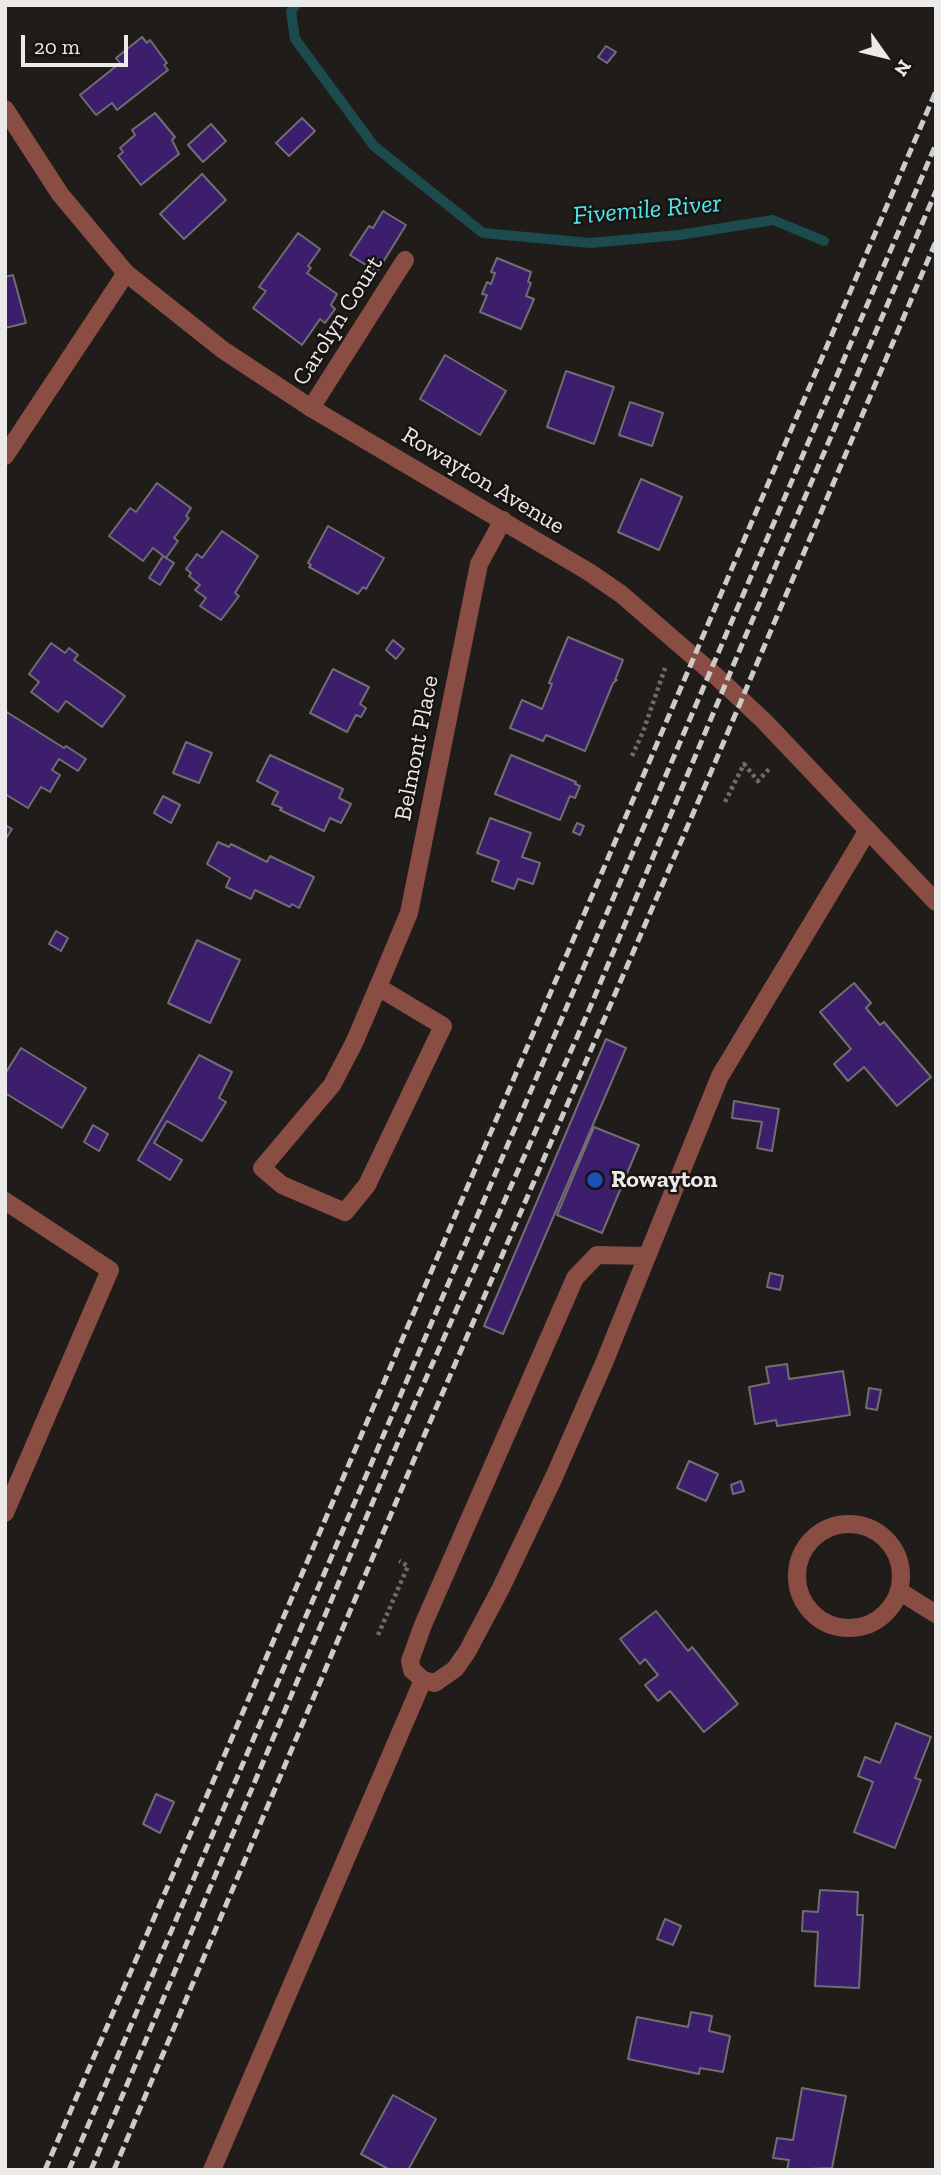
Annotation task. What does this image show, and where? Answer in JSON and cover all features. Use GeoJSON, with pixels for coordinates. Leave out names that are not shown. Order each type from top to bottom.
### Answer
{"type":"FeatureCollection","features":[{"type":"Feature","properties":{"kind":"street","name":"Rowayton Avenue"},"geometry":{"type":"LineString","coordinates":[[5,110],[60,194],[127,273],[223,351],[312,408],[589,572],[660,626],[764,721],[936,902]]}},
{"type":"Feature","properties":{"kind":"street","name":"Carolyn Court"},"geometry":{"type":"LineString","coordinates":[[312,408],[405,260]]}},
{"type":"Feature","properties":{"kind":"street"},"geometry":{"type":"LineString","coordinates":[[5,456],[127,273]]}},
{"type":"Feature","properties":{"kind":"street","name":"Belmont Place"},"geometry":{"type":"LineString","coordinates":[[378,987],[443,1026],[366,1185],[345,1212],[282,1185],[262,1168],[332,1085],[354,1043],[409,913],[479,564],[503,520]]}},
{"type":"Feature","properties":{"kind":"street"},"geometry":{"type":"LineString","coordinates":[[646,1256],[597,1255],[575,1278],[423,1625],[411,1661],[412,1670],[423,1680],[435,1683],[455,1669],[473,1641],[554,1478],[604,1363],[720,1076],[868,830]]}},
{"type":"Feature","properties":{"kind":"street"},"geometry":{"type":"LineString","coordinates":[[5,1201],[110,1270],[5,1513]]}},
{"type":"Feature","properties":{"kind":"street"},"geometry":{"type":"LineString","coordinates":[[864,1525],[890,1544],[898,1559],[901,1575],[899,1591],[891,1607],[877,1620],[860,1627],[842,1628],[825,1623],[810,1612],[801,1597],[796,1579],[798,1561],[817,1534],[831,1527],[864,1525]]}},
{"type":"Feature","properties":{"kind":"street"},"geometry":{"type":"LineString","coordinates":[[899,1591],[936,1614]]}},
{"type":"Feature","properties":{"kind":"street"},"geometry":{"type":"LineString","coordinates":[[212,2170],[423,1680]]}},
{"type":"Feature","properties":{"kind":"path"},"geometry":{"type":"LineString","coordinates":[[632,755],[643,732],[665,667]]}},
{"type":"Feature","properties":{"kind":"path"},"geometry":{"type":"LineString","coordinates":[[724,802],[744,764],[758,781],[769,769]]}},
{"type":"Feature","properties":{"kind":"path"},"geometry":{"type":"LineString","coordinates":[[378,1635],[408,1566],[399,1561]]}},
{"type":"Feature","properties":{"kind":"building"},"geometry":{"type":"Polygon","coordinates":[[[142,37],[147,43],[150,40],[167,63],[164,65],[168,70],[117,110],[112,103],[96,115],[80,95],[120,63],[116,58],[142,37]]]}},
{"type":"Feature","properties":{"kind":"building"},"geometry":{"type":"Polygon","coordinates":[[[606,46],[616,52],[607,63],[598,57],[606,46]]]}},
{"type":"Feature","properties":{"kind":"building"},"geometry":{"type":"Polygon","coordinates":[[[155,113],[175,137],[172,140],[179,154],[141,185],[118,156],[123,152],[120,148],[135,135],[132,130],[155,113]]]}},
{"type":"Feature","properties":{"kind":"building"},"geometry":{"type":"Polygon","coordinates":[[[302,118],[315,131],[289,156],[276,143],[302,118]]]}},
{"type":"Feature","properties":{"kind":"building"},"geometry":{"type":"Polygon","coordinates":[[[211,124],[226,141],[203,162],[188,145],[211,124]]]}},
{"type":"Feature","properties":{"kind":"building"},"geometry":{"type":"Polygon","coordinates":[[[202,174],[226,200],[184,239],[160,214],[202,174]]]}},
{"type":"Feature","properties":{"kind":"building"},"geometry":{"type":"Polygon","coordinates":[[[383,211],[406,225],[377,272],[350,255],[369,226],[373,228],[383,211]]]}},
{"type":"Feature","properties":{"kind":"building"},"geometry":{"type":"Polygon","coordinates":[[[298,233],[320,249],[308,266],[311,268],[307,273],[337,294],[331,305],[335,309],[325,323],[320,319],[302,345],[253,308],[266,291],[259,287],[298,233]]]}},
{"type":"Feature","properties":{"kind":"building"},"geometry":{"type":"Polygon","coordinates":[[[497,258],[531,272],[528,282],[531,283],[526,296],[534,299],[521,329],[480,312],[487,295],[482,294],[487,282],[491,284],[495,273],[491,272],[497,258]]]}},
{"type":"Feature","properties":{"kind":"building"},"geometry":{"type":"Polygon","coordinates":[[[13,275],[26,323],[5,328],[5,277],[13,275]]]}},
{"type":"Feature","properties":{"kind":"building"},"geometry":{"type":"Polygon","coordinates":[[[445,355],[506,391],[480,435],[420,399],[445,355]]]}},
{"type":"Feature","properties":{"kind":"building"},"geometry":{"type":"Polygon","coordinates":[[[566,371],[614,387],[594,444],[547,427],[566,371]]]}},
{"type":"Feature","properties":{"kind":"building"},"geometry":{"type":"Polygon","coordinates":[[[630,402],[663,413],[652,446],[619,435],[630,402]]]}},
{"type":"Feature","properties":{"kind":"building"},"geometry":{"type":"Polygon","coordinates":[[[641,479],[682,497],[659,550],[618,532],[641,479]]]}},
{"type":"Feature","properties":{"kind":"building"},"geometry":{"type":"Polygon","coordinates":[[[157,483],[191,508],[186,516],[189,518],[174,538],[178,541],[166,558],[153,548],[143,561],[109,536],[130,508],[136,512],[157,483]]]}},
{"type":"Feature","properties":{"kind":"building"},"geometry":{"type":"Polygon","coordinates":[[[328,526],[384,558],[366,589],[363,587],[358,594],[309,567],[311,565],[308,563],[328,526]]]}},
{"type":"Feature","properties":{"kind":"building"},"geometry":{"type":"Polygon","coordinates":[[[222,531],[258,556],[235,593],[239,596],[221,620],[200,606],[206,598],[195,590],[200,585],[189,576],[191,573],[186,569],[197,554],[202,558],[222,531]]]}},
{"type":"Feature","properties":{"kind":"building"},"geometry":{"type":"Polygon","coordinates":[[[163,556],[174,563],[160,585],[149,578],[163,556]]]}},
{"type":"Feature","properties":{"kind":"building"},"geometry":{"type":"Polygon","coordinates":[[[568,637],[623,660],[617,680],[613,683],[585,751],[546,735],[543,741],[510,728],[522,700],[542,709],[552,684],[549,683],[568,637]]]}},
{"type":"Feature","properties":{"kind":"building"},"geometry":{"type":"Polygon","coordinates":[[[393,640],[404,649],[396,659],[386,650],[393,640]]]}},
{"type":"Feature","properties":{"kind":"building"},"geometry":{"type":"Polygon","coordinates":[[[51,643],[65,653],[69,648],[78,655],[74,660],[125,696],[102,727],[66,701],[58,712],[31,692],[39,682],[29,674],[51,643]]]}},
{"type":"Feature","properties":{"kind":"building"},"geometry":{"type":"Polygon","coordinates":[[[333,669],[369,687],[360,704],[366,708],[361,717],[356,715],[347,732],[310,713],[333,669]]]}},
{"type":"Feature","properties":{"kind":"building"},"geometry":{"type":"Polygon","coordinates":[[[5,711],[86,759],[78,771],[59,759],[52,770],[60,775],[50,792],[41,787],[28,808],[5,794],[5,711]]]}},
{"type":"Feature","properties":{"kind":"building"},"geometry":{"type":"Polygon","coordinates":[[[186,742],[212,753],[199,783],[173,773],[186,742]]]}},
{"type":"Feature","properties":{"kind":"building"},"geometry":{"type":"Polygon","coordinates":[[[270,755],[343,789],[339,798],[351,804],[341,823],[330,818],[324,831],[272,804],[278,792],[257,781],[270,755]]]}},
{"type":"Feature","properties":{"kind":"building"},"geometry":{"type":"Polygon","coordinates":[[[511,755],[580,786],[575,798],[570,796],[560,820],[495,794],[511,755]]]}},
{"type":"Feature","properties":{"kind":"building"},"geometry":{"type":"Polygon","coordinates":[[[163,796],[180,805],[171,823],[154,813],[163,796]]]}},
{"type":"Feature","properties":{"kind":"building"},"geometry":{"type":"Polygon","coordinates":[[[490,818],[531,833],[522,857],[540,863],[533,884],[518,879],[514,889],[492,881],[499,861],[477,853],[490,818]]]}},
{"type":"Feature","properties":{"kind":"building"},"geometry":{"type":"Polygon","coordinates":[[[577,823],[584,826],[580,835],[573,832],[577,823]]]}},
{"type":"Feature","properties":{"kind":"building"},"geometry":{"type":"Polygon","coordinates":[[[5,825],[12,829],[5,840],[5,825]]]}},
{"type":"Feature","properties":{"kind":"building"},"geometry":{"type":"Polygon","coordinates":[[[218,842],[229,847],[231,844],[267,862],[270,856],[314,877],[299,908],[292,904],[290,907],[255,890],[251,899],[226,887],[230,878],[207,864],[218,842]]]}},
{"type":"Feature","properties":{"kind":"building"},"geometry":{"type":"Polygon","coordinates":[[[56,931],[68,938],[61,951],[49,944],[56,931]]]}},
{"type":"Feature","properties":{"kind":"building"},"geometry":{"type":"Polygon","coordinates":[[[197,940],[240,960],[210,1023],[168,1003],[197,940]]]}},
{"type":"Feature","properties":{"kind":"building"},"geometry":{"type":"Polygon","coordinates":[[[854,983],[871,1003],[866,1008],[880,1025],[884,1022],[931,1077],[897,1106],[864,1067],[848,1081],[834,1064],[851,1049],[820,1012],[854,983]]]}},
{"type":"Feature","properties":{"kind":"building"},"geometry":{"type":"Polygon","coordinates":[[[606,1039],[626,1048],[503,1334],[484,1326],[606,1039]]]}},
{"type":"Feature","properties":{"kind":"building"},"geometry":{"type":"Polygon","coordinates":[[[21,1048],[86,1088],[62,1128],[5,1093],[5,1074],[21,1048]]]}},
{"type":"Feature","properties":{"kind":"building"},"geometry":{"type":"Polygon","coordinates":[[[199,1055],[232,1072],[219,1098],[226,1102],[202,1141],[167,1121],[154,1143],[182,1160],[170,1180],[138,1160],[199,1055]]]}},
{"type":"Feature","properties":{"kind":"building"},"geometry":{"type":"Polygon","coordinates":[[[734,1101],[779,1109],[772,1151],[757,1148],[762,1122],[732,1118],[734,1101]]]}},
{"type":"Feature","properties":{"kind":"building"},"geometry":{"type":"Polygon","coordinates":[[[93,1125],[108,1134],[99,1151],[84,1142],[93,1125]]]}},
{"type":"Feature","properties":{"kind":"building","name":"Rowayton"},"geometry":{"type":"Polygon","coordinates":[[[594,1127],[639,1145],[602,1233],[557,1215],[594,1127]]]}},
{"type":"Feature","properties":{"kind":"building"},"geometry":{"type":"Polygon","coordinates":[[[770,1273],[783,1276],[780,1290],[767,1287],[770,1273]]]}},
{"type":"Feature","properties":{"kind":"building"},"geometry":{"type":"Polygon","coordinates":[[[787,1364],[789,1379],[843,1371],[850,1415],[777,1426],[776,1420],[755,1424],[749,1387],[769,1383],[766,1367],[787,1364]]]}},
{"type":"Feature","properties":{"kind":"building"},"geometry":{"type":"Polygon","coordinates":[[[869,1388],[881,1390],[877,1410],[866,1408],[869,1388]]]}},
{"type":"Feature","properties":{"kind":"building"},"geometry":{"type":"Polygon","coordinates":[[[689,1461],[718,1474],[706,1501],[677,1488],[689,1461]]]}},
{"type":"Feature","properties":{"kind":"building"},"geometry":{"type":"Polygon","coordinates":[[[741,1481],[744,1491],[733,1494],[731,1485],[741,1481]]]}},
{"type":"Feature","properties":{"kind":"building"},"geometry":{"type":"Polygon","coordinates":[[[656,1611],[688,1651],[692,1647],[738,1704],[704,1732],[670,1691],[658,1701],[645,1685],[658,1675],[645,1659],[640,1664],[620,1639],[656,1611]]]}},
{"type":"Feature","properties":{"kind":"building"},"geometry":{"type":"Polygon","coordinates":[[[896,1723],[931,1737],[915,1778],[921,1780],[895,1848],[854,1832],[873,1782],[858,1776],[865,1757],[880,1763],[896,1723]]]}},
{"type":"Feature","properties":{"kind":"building"},"geometry":{"type":"Polygon","coordinates":[[[156,1794],[174,1802],[160,1833],[143,1824],[156,1794]]]}},
{"type":"Feature","properties":{"kind":"building"},"geometry":{"type":"Polygon","coordinates":[[[820,1890],[858,1892],[857,1915],[863,1915],[859,1988],[815,1986],[818,1932],[802,1931],[803,1911],[818,1912],[820,1890]]]}},
{"type":"Feature","properties":{"kind":"building"},"geometry":{"type":"Polygon","coordinates":[[[665,1919],[681,1926],[673,1945],[657,1939],[665,1919]]]}},
{"type":"Feature","properties":{"kind":"building"},"geometry":{"type":"Polygon","coordinates":[[[691,2012],[712,2016],[709,2031],[730,2036],[723,2072],[700,2068],[699,2074],[628,2059],[637,2017],[688,2027],[691,2012]]]}},
{"type":"Feature","properties":{"kind":"building"},"geometry":{"type":"Polygon","coordinates":[[[802,2088],[846,2096],[832,2168],[787,2170],[789,2160],[773,2158],[777,2138],[793,2140],[802,2088]]]}},
{"type":"Feature","properties":{"kind":"building"},"geometry":{"type":"Polygon","coordinates":[[[393,2095],[436,2119],[408,2170],[390,2170],[361,2154],[393,2095]]]}},
{"type":"Feature","properties":{"kind":"waterway","name":"Fivemile River"},"geometry":{"type":"LineString","coordinates":[[296,5],[291,11],[295,39],[374,146],[483,233],[590,243],[679,235],[773,220],[824,241]]}},
{"type":"Feature","properties":{"kind":"railway"},"geometry":{"type":"LineString","coordinates":[[45,2170],[936,91]]}},
{"type":"Feature","properties":{"kind":"railway"},"geometry":{"type":"LineString","coordinates":[[69,2170],[936,144]]}},
{"type":"Feature","properties":{"kind":"railway"},"geometry":{"type":"LineString","coordinates":[[91,2170],[404,1428],[589,1010],[936,191]]}},
{"type":"Feature","properties":{"kind":"railway"},"geometry":{"type":"LineString","coordinates":[[114,2170],[424,1436],[708,779],[936,241]]}},
{"type":"Feature","properties":{"kind":"place","name":"Rowayton"},"geometry":{"type":"Point","coordinates":[595,1180]}}]}
